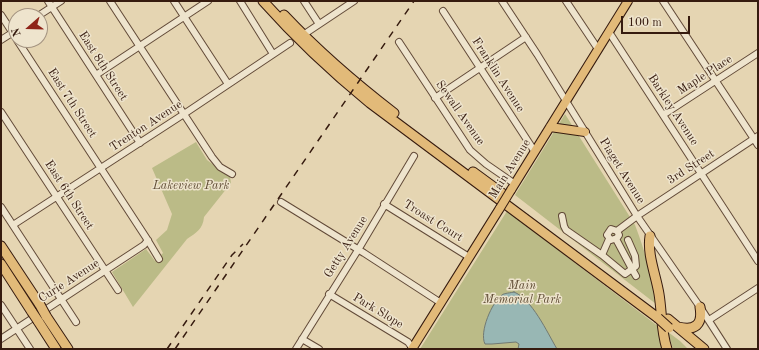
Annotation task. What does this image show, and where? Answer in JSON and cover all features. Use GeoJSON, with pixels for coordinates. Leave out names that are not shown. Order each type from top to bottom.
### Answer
{"type":"FeatureCollection","features":[{"type":"Feature","properties":{"kind":"highway"},"geometry":{"type":"LineString","coordinates":[[263,1],[302,38],[360,87],[704,349]]}},
{"type":"Feature","properties":{"kind":"highway"},"geometry":{"type":"LineString","coordinates":[[271,1],[302,38]]}},
{"type":"Feature","properties":{"kind":"highway"},"geometry":{"type":"LineString","coordinates":[[290,43],[302,38]]}},
{"type":"Feature","properties":{"kind":"highway"},"geometry":{"type":"LineString","coordinates":[[650,240],[660,295],[664,336],[667,349]]}},
{"type":"Feature","properties":{"kind":"highway"},"geometry":{"type":"LineString","coordinates":[[650,240],[659,272],[670,349]]}},
{"type":"Feature","properties":{"kind":"highway"},"geometry":{"type":"LineString","coordinates":[[1,246],[68,349]]}},
{"type":"Feature","properties":{"kind":"highway"},"geometry":{"type":"LineString","coordinates":[[1,264],[56,349]]}},
{"type":"Feature","properties":{"kind":"highway"},"geometry":{"type":"LineString","coordinates":[[672,325],[685,329],[697,325],[700,320],[700,307]]}},
{"type":"Feature","properties":{"kind":"highway"},"geometry":{"type":"LineString","coordinates":[[672,325],[694,349]]}},
{"type":"Feature","properties":{"kind":"main road","name":"Main Avenue"},"geometry":{"type":"LineString","coordinates":[[413,349],[628,1]]}},
{"type":"Feature","properties":{"kind":"main road"},"geometry":{"type":"LineString","coordinates":[[550,127],[585,132]]}},
{"type":"Feature","properties":{"kind":"street","name":"East 8th Street"},"geometry":{"type":"LineString","coordinates":[[48,1],[140,143]]}},
{"type":"Feature","properties":{"kind":"street"},"geometry":{"type":"LineString","coordinates":[[48,10],[61,1]]}},
{"type":"Feature","properties":{"kind":"street"},"geometry":{"type":"LineString","coordinates":[[110,1],[212,157],[220,167],[232,174]]}},
{"type":"Feature","properties":{"kind":"street"},"geometry":{"type":"LineString","coordinates":[[174,1],[228,84]]}},
{"type":"Feature","properties":{"kind":"street"},"geometry":{"type":"LineString","coordinates":[[96,75],[208,1]]}},
{"type":"Feature","properties":{"kind":"street"},"geometry":{"type":"LineString","coordinates":[[240,1],[273,54]]}},
{"type":"Feature","properties":{"kind":"street"},"geometry":{"type":"LineString","coordinates":[[304,1],[319,24]]}},
{"type":"Feature","properties":{"kind":"street"},"geometry":{"type":"LineString","coordinates":[[302,38],[319,24],[354,1]]}},
{"type":"Feature","properties":{"kind":"street","name":"Piaget Avenue"},"geometry":{"type":"LineString","coordinates":[[502,1],[566,101],[637,216],[650,240],[700,307],[727,349]]}},
{"type":"Feature","properties":{"kind":"street"},"geometry":{"type":"LineString","coordinates":[[566,1],[598,49]]}},
{"type":"Feature","properties":{"kind":"street"},"geometry":{"type":"LineString","coordinates":[[663,1],[756,138],[758,145]]}},
{"type":"Feature","properties":{"kind":"street","name":"Franklin Avenue"},"geometry":{"type":"LineString","coordinates":[[444,11],[535,152]]}},
{"type":"Feature","properties":{"kind":"street","name":"East 7th Street"},"geometry":{"type":"LineString","coordinates":[[1,15],[8,24]]}},
{"type":"Feature","properties":{"kind":"street","name":"Barkley Avenue"},"geometry":{"type":"LineString","coordinates":[[609,32],[758,261]]}},
{"type":"Feature","properties":{"kind":"street"},"geometry":{"type":"LineString","coordinates":[[435,98],[526,37]]}},
{"type":"Feature","properties":{"kind":"street","name":"Sewall Avenue"},"geometry":{"type":"LineString","coordinates":[[399,42],[470,150],[513,187]]}},
{"type":"Feature","properties":{"kind":"street","name":"Trenton Avenue"},"geometry":{"type":"LineString","coordinates":[[13,225],[140,143],[290,43]]}},
{"type":"Feature","properties":{"kind":"street","name":"East 7th Street"},"geometry":{"type":"LineString","coordinates":[[24,48],[159,259]]}},
{"type":"Feature","properties":{"kind":"street","name":"Maple Place"},"geometry":{"type":"LineString","coordinates":[[663,115],[758,53]]}},
{"type":"Feature","properties":{"kind":"street","name":"East 6th Street"},"geometry":{"type":"LineString","coordinates":[[1,112],[118,290]]}},
{"type":"Feature","properties":{"kind":"street","name":"3rd Street"},"geometry":{"type":"LineString","coordinates":[[613,239],[607,235],[608,232],[614,229],[617,231],[637,216],[756,138]]}},
{"type":"Feature","properties":{"kind":"street","name":"Getty Avenue"},"geometry":{"type":"LineString","coordinates":[[296,349],[358,250],[384,204],[414,156]]}},
{"type":"Feature","properties":{"kind":"street"},"geometry":{"type":"LineString","coordinates":[[281,202],[441,303]]}},
{"type":"Feature","properties":{"kind":"street","name":"Troast Court"},"geometry":{"type":"LineString","coordinates":[[384,204],[469,257]]}},
{"type":"Feature","properties":{"kind":"street"},"geometry":{"type":"LineString","coordinates":[[1,207],[76,322]]}},
{"type":"Feature","properties":{"kind":"street"},"geometry":{"type":"LineString","coordinates":[[562,216],[566,230],[602,255],[625,274],[636,266],[635,256],[628,240]]}},
{"type":"Feature","properties":{"kind":"street"},"geometry":{"type":"LineString","coordinates":[[602,255],[613,239],[619,235],[617,231]]}},
{"type":"Feature","properties":{"kind":"street"},"geometry":{"type":"LineString","coordinates":[[613,239],[636,276]]}},
{"type":"Feature","properties":{"kind":"street","name":"Curie Avenue"},"geometry":{"type":"LineString","coordinates":[[1,339],[144,245],[148,240]]}},
{"type":"Feature","properties":{"kind":"street"},"geometry":{"type":"LineString","coordinates":[[709,320],[758,288]]}},
{"type":"Feature","properties":{"kind":"street","name":"Park Slope"},"geometry":{"type":"LineString","coordinates":[[330,294],[408,342],[413,349]]}},
{"type":"Feature","properties":{"kind":"street"},"geometry":{"type":"LineString","coordinates":[[1,305],[30,349]]}},
{"type":"Feature","properties":{"kind":"street"},"geometry":{"type":"LineString","coordinates":[[302,339],[319,349]]}},
{"type":"Feature","properties":{"kind":"green space"},"geometry":{"type":"Polygon","coordinates":[[[565,114],[635,225],[648,264],[656,304],[515,195],[565,114]]]}},
{"type":"Feature","properties":{"kind":"green space","name":"Lakeview Park"},"geometry":{"type":"Polygon","coordinates":[[[196,142],[207,160],[230,177],[231,183],[204,217],[201,228],[187,239],[133,307],[112,272],[146,249],[155,261],[163,253],[156,240],[167,230],[172,214],[152,168],[196,142]]]}},
{"type":"Feature","properties":{"kind":"green space","name":"Main Memorial Park"},"geometry":{"type":"Polygon","coordinates":[[[507,211],[659,327],[663,349],[420,349],[507,211]]]}},
{"type":"Feature","properties":{"kind":"green space"},"geometry":{"type":"Polygon","coordinates":[[[668,332],[680,341],[688,349],[673,349],[668,332]]]}},
{"type":"Feature","properties":{"kind":"water"},"geometry":{"type":"Polygon","coordinates":[[[514,292],[527,301],[544,325],[557,349],[518,349],[519,344],[516,342],[485,344],[485,325],[494,304],[502,295],[514,292]]]}},
{"type":"Feature","properties":{"kind":"railway"},"geometry":{"type":"LineString","coordinates":[[175,349],[414,1]]}},
{"type":"Feature","properties":{"kind":"railway"},"geometry":{"type":"LineString","coordinates":[[167,349],[232,255],[243,244]]}}]}
